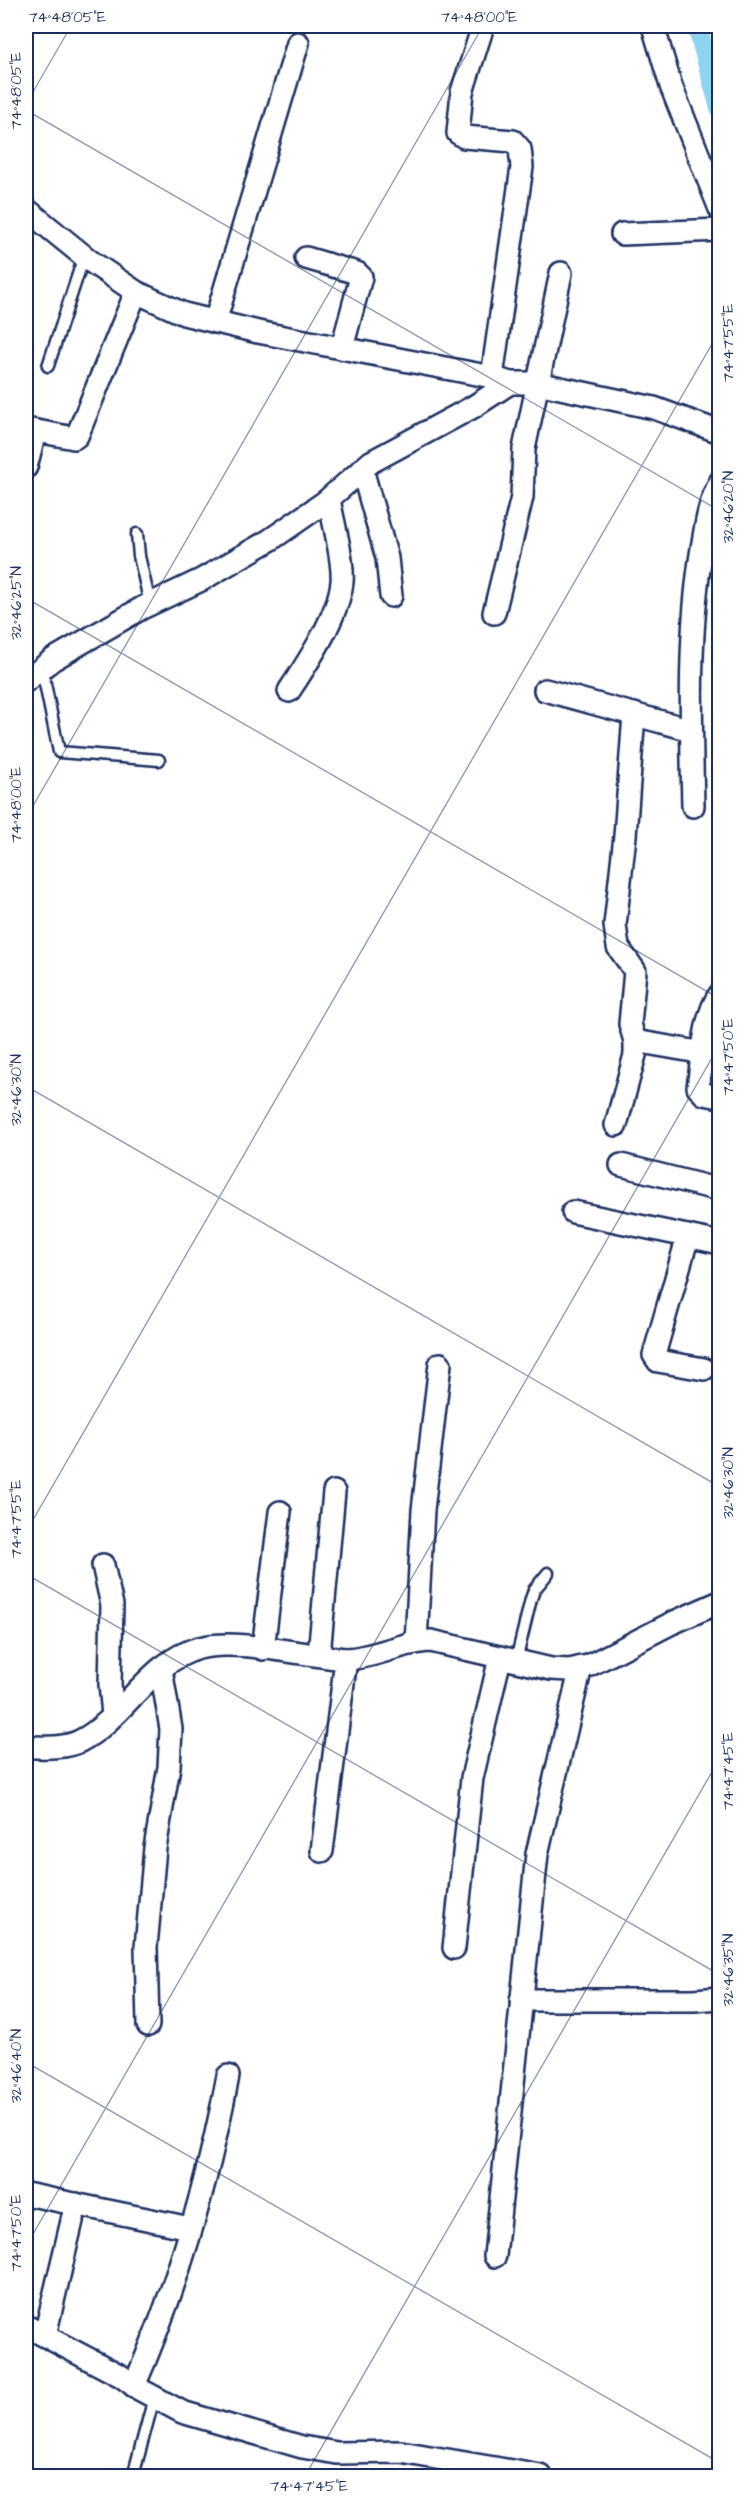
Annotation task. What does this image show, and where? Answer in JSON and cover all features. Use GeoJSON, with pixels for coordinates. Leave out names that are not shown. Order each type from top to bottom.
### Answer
{"type":"FeatureCollection","features":[{"type":"Feature","properties":{"kind":"street"},"geometry":{"type":"LineString","coordinates":[[34,675],[52,660],[150,604],[201,580],[270,540],[329,499],[371,462],[472,407],[501,380],[522,167],[520,149],[513,141],[464,137],[458,133],[462,92],[483,26]]}},
{"type":"Feature","properties":{"kind":"street"},"geometry":{"type":"LineString","coordinates":[[653,26],[671,86],[720,209]]}},
{"type":"Feature","properties":{"kind":"street"},"geometry":{"type":"LineString","coordinates":[[215,322],[298,43]]}},
{"type":"Feature","properties":{"kind":"street"},"geometry":{"type":"LineString","coordinates":[[26,209],[84,256],[136,292],[184,314],[501,380],[537,383],[654,408],[720,432]]}},
{"type":"Feature","properties":{"kind":"street"},"geometry":{"type":"LineString","coordinates":[[622,234],[720,230]]}},
{"type":"Feature","properties":{"kind":"street"},"geometry":{"type":"LineString","coordinates":[[306,258],[357,273],[361,277],[342,348]]}},
{"type":"Feature","properties":{"kind":"street"},"geometry":{"type":"LineString","coordinates":[[494,613],[522,497],[524,449],[561,273]]}},
{"type":"Feature","properties":{"kind":"street"},"geometry":{"type":"LineString","coordinates":[[26,467],[30,430],[74,438],[77,436],[136,292]]}},
{"type":"Feature","properties":{"kind":"street"},"geometry":{"type":"LineString","coordinates":[[362,470],[387,558],[391,596]]}},
{"type":"Feature","properties":{"kind":"street"},"geometry":{"type":"LineString","coordinates":[[693,806],[690,700],[697,578],[709,507],[720,482]]}},
{"type":"Feature","properties":{"kind":"street"},"geometry":{"type":"LineString","coordinates":[[289,692],[316,649],[340,591],[341,571],[329,499]]}},
{"type":"Feature","properties":{"kind":"street"},"geometry":{"type":"LineString","coordinates":[[545,690],[691,730]]}},
{"type":"Feature","properties":{"kind":"street"},"geometry":{"type":"LineString","coordinates":[[616,1125],[635,1055],[630,1024],[635,971],[619,950],[615,925],[625,836],[634,714]]}},
{"type":"Feature","properties":{"kind":"street"},"geometry":{"type":"LineString","coordinates":[[720,994],[712,1006],[699,1090],[704,1094],[720,1097]]}},
{"type":"Feature","properties":{"kind":"street"},"geometry":{"type":"LineString","coordinates":[[634,1041],[704,1053]]}},
{"type":"Feature","properties":{"kind":"street"},"geometry":{"type":"LineString","coordinates":[[621,1165],[720,1190]]}},
{"type":"Feature","properties":{"kind":"street"},"geometry":{"type":"LineString","coordinates":[[573,1212],[720,1243]]}},
{"type":"Feature","properties":{"kind":"street"},"geometry":{"type":"LineString","coordinates":[[688,1236],[654,1356],[658,1361],[704,1369]]}},
{"type":"Feature","properties":{"kind":"street"},"geometry":{"type":"LineString","coordinates":[[416,1642],[423,1510],[440,1364]]}},
{"type":"Feature","properties":{"kind":"street"},"geometry":{"type":"LineString","coordinates":[[319,1655],[334,1492]]}},
{"type":"Feature","properties":{"kind":"street"},"geometry":{"type":"LineString","coordinates":[[263,1649],[280,1512]]}},
{"type":"Feature","properties":{"kind":"street"},"geometry":{"type":"LineString","coordinates":[[103,1565],[112,1605],[110,1684],[112,1715]]}},
{"type":"Feature","properties":{"kind":"street"},"geometry":{"type":"LineString","coordinates":[[26,1746],[55,1747],[79,1742],[95,1731],[161,1669],[182,1655],[199,1648],[245,1647],[359,1659],[416,1642],[430,1641],[551,1669],[568,1670],[581,1667],[720,1602]]}},
{"type":"Feature","properties":{"kind":"street"},"geometry":{"type":"LineString","coordinates":[[322,1851],[346,1659]]}},
{"type":"Feature","properties":{"kind":"street"},"geometry":{"type":"LineString","coordinates":[[454,1948],[472,1778],[508,1659]]}},
{"type":"Feature","properties":{"kind":"street"},"geometry":{"type":"LineString","coordinates":[[495,2256],[537,1854],[581,1667]]}},
{"type":"Feature","properties":{"kind":"street"},"geometry":{"type":"LineString","coordinates":[[148,2025],[146,1947],[155,1848],[169,1767],[171,1729],[161,1669]]}},
{"type":"Feature","properties":{"kind":"street"},"geometry":{"type":"LineString","coordinates":[[521,2001],[720,1998]]}},
{"type":"Feature","properties":{"kind":"street"},"geometry":{"type":"LineString","coordinates":[[134,2386],[158,2332],[190,2228],[217,2134],[228,2076]]}},
{"type":"Feature","properties":{"kind":"street"},"geometry":{"type":"LineString","coordinates":[[26,2194],[190,2228]]}},
{"type":"Feature","properties":{"kind":"street"},"geometry":{"type":"LineString","coordinates":[[45,2335],[76,2204]]}},
{"type":"Feature","properties":{"kind":"street"},"geometry":{"type":"LineString","coordinates":[[26,2326],[182,2412],[302,2447],[337,2453],[401,2452],[541,2476]]}},
{"type":"Feature","properties":{"kind":"lane"},"geometry":{"type":"LineString","coordinates":[[48,366],[84,256]]}},
{"type":"Feature","properties":{"kind":"lane"},"geometry":{"type":"LineString","coordinates":[[137,534],[138,556],[150,604]]}},
{"type":"Feature","properties":{"kind":"lane"},"geometry":{"type":"LineString","coordinates":[[34,675],[59,752],[159,760]]}},
{"type":"Feature","properties":{"kind":"lane"},"geometry":{"type":"LineString","coordinates":[[508,1659],[531,1599],[548,1573]]}},
{"type":"Feature","properties":{"kind":"lane"},"geometry":{"type":"LineString","coordinates":[[133,2476],[154,2398]]}},
{"type":"Feature","properties":{"kind":"waterway"},"geometry":{"type":"LineString","coordinates":[[697,26],[720,108]]}}]}
